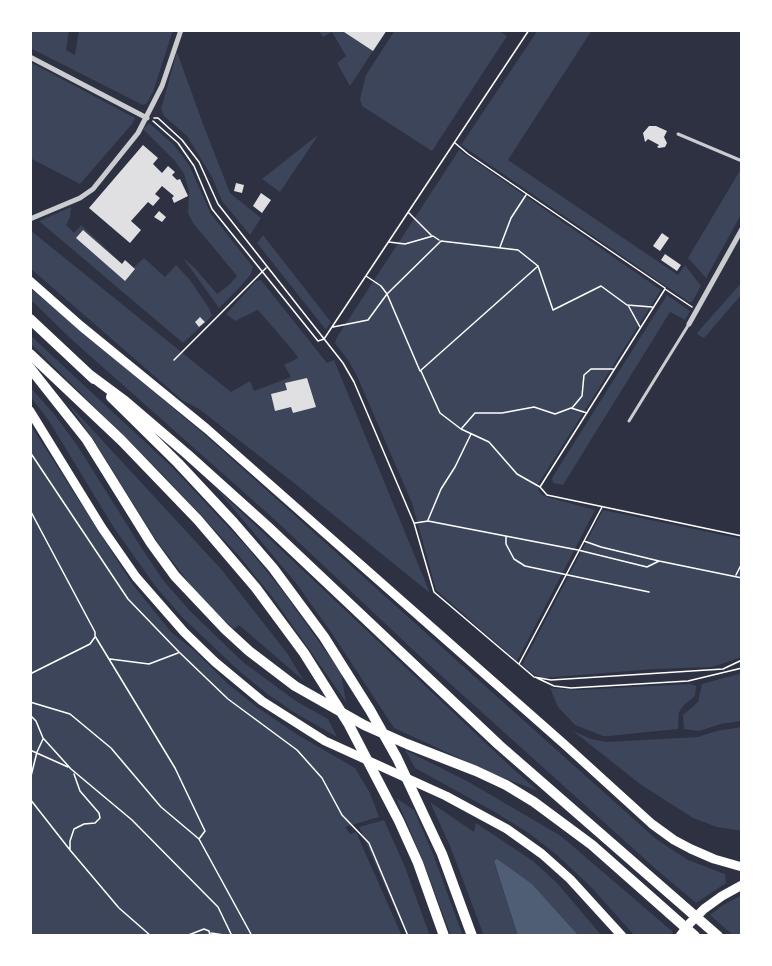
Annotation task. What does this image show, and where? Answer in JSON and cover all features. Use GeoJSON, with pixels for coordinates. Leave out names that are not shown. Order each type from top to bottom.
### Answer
{"type":"FeatureCollection","features":[{"type":"Feature","properties":{"kind":"highway"},"geometry":{"type":"LineString","coordinates":[[30,281],[215,436],[652,824],[691,849],[742,867]]}},
{"type":"Feature","properties":{"kind":"highway"},"geometry":{"type":"LineString","coordinates":[[30,319],[178,463],[253,544],[324,637],[370,711],[417,799],[442,854],[472,936]]}},
{"type":"Feature","properties":{"kind":"highway"},"geometry":{"type":"LineString","coordinates":[[30,354],[121,440],[210,533],[278,617],[323,682],[380,782],[418,863],[444,936]]}},
{"type":"Feature","properties":{"kind":"highway"},"geometry":{"type":"LineString","coordinates":[[30,368],[87,440],[151,543],[175,576],[225,630],[249,651],[295,686],[364,725],[476,771],[534,802],[592,845],[695,936]]}},
{"type":"Feature","properties":{"kind":"highway"},"geometry":{"type":"LineString","coordinates":[[90,375],[125,401],[187,454],[499,745],[718,936]]}},
{"type":"Feature","properties":{"kind":"highway"},"geometry":{"type":"LineString","coordinates":[[30,411],[102,528],[136,577],[184,632],[215,662],[262,701],[317,736],[350,754],[455,801],[507,829],[542,854],[570,879],[622,936]]}},
{"type":"Feature","properties":{"kind":"highway"},"geometry":{"type":"LineString","coordinates":[[680,936],[704,909],[742,885]]}},
{"type":"Feature","properties":{"kind":"street"},"geometry":{"type":"LineString","coordinates":[[30,219],[80,198],[93,189],[138,133],[162,86],[181,30]]}},
{"type":"Feature","properties":{"kind":"street"},"geometry":{"type":"LineString","coordinates":[[30,57],[147,118]]}},
{"type":"Feature","properties":{"kind":"street"},"geometry":{"type":"LineString","coordinates":[[689,324],[742,229]]}},
{"type":"Feature","properties":{"kind":"lane"},"geometry":{"type":"LineString","coordinates":[[678,134],[742,161]]}},
{"type":"Feature","properties":{"kind":"lane"},"geometry":{"type":"LineString","coordinates":[[630,421],[689,324]]}},
{"type":"Feature","properties":{"kind":"path"},"geometry":{"type":"LineString","coordinates":[[147,118],[154,121],[178,143],[194,166],[212,209],[261,273],[318,341],[324,339],[529,30]]}},
{"type":"Feature","properties":{"kind":"path"},"geometry":{"type":"LineString","coordinates":[[147,118],[158,118],[182,140],[199,162],[218,204],[343,363],[354,382],[414,523],[434,592],[534,677],[554,686],[571,688],[688,681],[742,668]]}},
{"type":"Feature","properties":{"kind":"path"},"geometry":{"type":"LineString","coordinates":[[455,143],[698,310]]}},
{"type":"Feature","properties":{"kind":"path"},"geometry":{"type":"LineString","coordinates":[[499,248],[511,218],[527,194]]}},
{"type":"Feature","properties":{"kind":"path"},"geometry":{"type":"LineString","coordinates":[[409,212],[441,241],[518,250],[538,266],[553,310],[601,286],[627,304],[641,328]]}},
{"type":"Feature","properties":{"kind":"path"},"geometry":{"type":"LineString","coordinates":[[388,242],[405,244],[433,236]]}},
{"type":"Feature","properties":{"kind":"path"},"geometry":{"type":"LineString","coordinates":[[332,327],[368,320],[387,294],[441,241]]}},
{"type":"Feature","properties":{"kind":"path"},"geometry":{"type":"LineString","coordinates":[[420,370],[538,266]]}},
{"type":"Feature","properties":{"kind":"path"},"geometry":{"type":"LineString","coordinates":[[174,360],[267,268]]}},
{"type":"Feature","properties":{"kind":"path"},"geometry":{"type":"LineString","coordinates":[[366,276],[381,286],[387,294],[440,413],[461,429],[489,442],[518,474],[540,487],[547,495],[742,536]]}},
{"type":"Feature","properties":{"kind":"path"},"geometry":{"type":"LineString","coordinates":[[540,487],[665,289]]}},
{"type":"Feature","properties":{"kind":"path"},"geometry":{"type":"LineString","coordinates":[[627,304],[654,307]]}},
{"type":"Feature","properties":{"kind":"path"},"geometry":{"type":"LineString","coordinates":[[461,429],[475,413],[502,413],[534,407],[555,414],[571,408],[582,396],[584,375],[591,369],[615,369]]}},
{"type":"Feature","properties":{"kind":"path"},"geometry":{"type":"LineString","coordinates":[[571,408],[587,413]]}},
{"type":"Feature","properties":{"kind":"path"},"geometry":{"type":"LineString","coordinates":[[428,521],[441,489],[471,434]]}},
{"type":"Feature","properties":{"kind":"path"},"geometry":{"type":"LineString","coordinates":[[30,452],[128,599],[228,699],[297,750],[322,778],[342,815],[369,843],[408,936]]}},
{"type":"Feature","properties":{"kind":"path"},"geometry":{"type":"LineString","coordinates":[[519,664],[602,507]]}},
{"type":"Feature","properties":{"kind":"path"},"geometry":{"type":"LineString","coordinates":[[30,510],[95,632],[95,636],[175,768],[205,831],[199,839]]}},
{"type":"Feature","properties":{"kind":"path"},"geometry":{"type":"LineString","coordinates":[[414,523],[428,521],[578,550],[646,567],[659,561]]}},
{"type":"Feature","properties":{"kind":"path"},"geometry":{"type":"LineString","coordinates":[[506,537],[506,544],[514,559],[525,566],[649,592]]}},
{"type":"Feature","properties":{"kind":"path"},"geometry":{"type":"LineString","coordinates":[[584,541],[659,561],[742,578]]}},
{"type":"Feature","properties":{"kind":"path"},"geometry":{"type":"LineString","coordinates":[[736,576],[742,562]]}},
{"type":"Feature","properties":{"kind":"path"},"geometry":{"type":"LineString","coordinates":[[30,674],[90,644],[95,636]]}},
{"type":"Feature","properties":{"kind":"path"},"geometry":{"type":"LineString","coordinates":[[110,659],[149,664],[180,652]]}},
{"type":"Feature","properties":{"kind":"path"},"geometry":{"type":"LineString","coordinates":[[534,677],[551,680],[723,669],[742,660]]}},
{"type":"Feature","properties":{"kind":"path"},"geometry":{"type":"LineString","coordinates":[[30,702],[70,714],[111,748],[161,807],[199,839],[252,936]]}},
{"type":"Feature","properties":{"kind":"path"},"geometry":{"type":"LineString","coordinates":[[30,715],[36,721],[43,738],[72,770],[132,820],[219,907],[231,936],[210,934],[204,929],[186,936]]}},
{"type":"Feature","properties":{"kind":"path"},"geometry":{"type":"LineString","coordinates":[[30,780],[43,738]]}},
{"type":"Feature","properties":{"kind":"path"},"geometry":{"type":"LineString","coordinates":[[30,750],[72,770],[80,791],[99,813],[100,818],[95,822],[74,829],[70,850]]}},
{"type":"Feature","properties":{"kind":"path"},"geometry":{"type":"LineString","coordinates":[[30,799],[119,908],[151,936]]}},
{"type":"Feature","properties":{"kind":"shaded area"},"geometry":{"type":"Polygon","coordinates":[[[30,30],[69,30],[66,50],[75,55],[79,30],[173,30],[153,92],[147,103],[143,105],[30,48],[30,30]]]}},
{"type":"Feature","properties":{"kind":"shaded area"},"geometry":{"type":"Polygon","coordinates":[[[318,30],[357,30],[379,42],[350,86],[337,63],[346,56],[332,32],[323,37],[318,30]]]}},
{"type":"Feature","properties":{"kind":"shaded area"},"geometry":{"type":"Polygon","coordinates":[[[395,30],[498,30],[507,36],[432,151],[362,106],[360,99],[366,75],[395,30]]]}},
{"type":"Feature","properties":{"kind":"shaded area"},"geometry":{"type":"Polygon","coordinates":[[[538,30],[592,30],[508,160],[678,275],[685,265],[701,286],[692,302],[461,145],[538,30]]]}},
{"type":"Feature","properties":{"kind":"shaded area"},"geometry":{"type":"Polygon","coordinates":[[[177,52],[230,193],[261,218],[250,235],[222,201],[212,177],[187,136],[164,116],[161,109],[177,52]]]}},
{"type":"Feature","properties":{"kind":"shaded area"},"geometry":{"type":"Polygon","coordinates":[[[30,62],[135,118],[80,184],[30,158],[30,62]]]}},
{"type":"Feature","properties":{"kind":"shaded area"},"geometry":{"type":"Polygon","coordinates":[[[149,123],[173,144],[189,165],[211,214],[253,267],[251,274],[219,308],[183,258],[195,268],[217,294],[237,276],[193,223],[188,213],[189,191],[184,174],[175,161],[143,129],[149,123]]]}},
{"type":"Feature","properties":{"kind":"shaded area"},"geometry":{"type":"Polygon","coordinates":[[[319,134],[280,192],[262,179],[319,134]]]}},
{"type":"Feature","properties":{"kind":"shaded area"},"geometry":{"type":"Polygon","coordinates":[[[459,150],[661,290],[537,486],[541,494],[547,497],[595,510],[517,661],[436,590],[412,503],[357,376],[335,343],[459,150]]]}},
{"type":"Feature","properties":{"kind":"shaded area"},"geometry":{"type":"Polygon","coordinates":[[[742,167],[742,213],[706,278],[688,258],[742,167]]]}},
{"type":"Feature","properties":{"kind":"shaded area"},"geometry":{"type":"Polygon","coordinates":[[[71,207],[66,225],[74,233],[81,225],[130,271],[144,258],[165,277],[176,265],[190,280],[209,308],[212,315],[210,318],[183,343],[39,221],[71,207]]]}},
{"type":"Feature","properties":{"kind":"shaded area"},"geometry":{"type":"Polygon","coordinates":[[[30,230],[231,392],[250,381],[254,391],[291,377],[284,365],[298,358],[258,310],[235,321],[226,314],[256,281],[261,280],[327,363],[334,360],[430,593],[199,409],[182,400],[30,268],[30,230]]]}},
{"type":"Feature","properties":{"kind":"shaded area"},"geometry":{"type":"Polygon","coordinates":[[[263,235],[331,322],[326,330],[257,243],[263,235]]]}},
{"type":"Feature","properties":{"kind":"shaded area"},"geometry":{"type":"Polygon","coordinates":[[[742,282],[742,294],[704,338],[700,336],[697,333],[742,282]]]}},
{"type":"Feature","properties":{"kind":"shaded area"},"geometry":{"type":"Polygon","coordinates":[[[30,288],[204,434],[656,839],[688,860],[725,874],[726,883],[696,903],[657,870],[426,662],[274,519],[70,338],[30,299],[30,288]]]}},
{"type":"Feature","properties":{"kind":"shaded area"},"geometry":{"type":"Polygon","coordinates":[[[667,295],[690,311],[685,320],[670,312],[563,485],[553,483],[552,478],[667,295]]]}},
{"type":"Feature","properties":{"kind":"shaded area"},"geometry":{"type":"Polygon","coordinates":[[[30,335],[173,468],[247,547],[285,594],[341,673],[346,702],[273,598],[239,556],[164,476],[30,343],[30,335]]]}},
{"type":"Feature","properties":{"kind":"shaded area"},"geometry":{"type":"Polygon","coordinates":[[[30,387],[77,445],[163,580],[190,611],[243,662],[296,701],[328,719],[337,737],[266,693],[183,618],[156,587],[114,528],[49,421],[30,396],[30,387]]]}},
{"type":"Feature","properties":{"kind":"shaded area"},"geometry":{"type":"Polygon","coordinates":[[[66,401],[221,569],[287,653],[304,681],[239,625],[234,629],[202,600],[156,540],[93,439],[66,401]]]}},
{"type":"Feature","properties":{"kind":"shaded area"},"geometry":{"type":"Polygon","coordinates":[[[30,424],[133,585],[172,633],[257,707],[298,735],[355,768],[370,793],[379,817],[345,827],[350,834],[356,832],[402,936],[30,936],[30,424]]]}},
{"type":"Feature","properties":{"kind":"shaded area"},"geometry":{"type":"Polygon","coordinates":[[[216,488],[538,791],[496,775],[394,728],[296,583],[216,488]]]}},
{"type":"Feature","properties":{"kind":"shaded area"},"geometry":{"type":"Polygon","coordinates":[[[603,510],[742,539],[742,657],[712,667],[543,678],[533,674],[522,665],[603,510]]]}},
{"type":"Feature","properties":{"kind":"shaded area"},"geometry":{"type":"Polygon","coordinates":[[[742,673],[742,721],[721,724],[699,731],[684,729],[683,715],[698,702],[702,684],[742,673]]]}},
{"type":"Feature","properties":{"kind":"shaded area"},"geometry":{"type":"Polygon","coordinates":[[[690,684],[696,686],[695,696],[679,712],[678,729],[609,736],[603,736],[575,725],[558,707],[550,688],[578,690],[690,684]]]}},
{"type":"Feature","properties":{"kind":"shaded area"},"geometry":{"type":"Polygon","coordinates":[[[742,727],[742,831],[717,827],[693,818],[640,784],[573,731],[591,739],[606,742],[698,737],[716,731],[742,727]]]}},
{"type":"Feature","properties":{"kind":"shaded area"},"geometry":{"type":"Polygon","coordinates":[[[405,750],[467,781],[561,836],[673,932],[670,936],[635,936],[591,887],[557,855],[530,834],[495,812],[415,768],[405,750]]]}},
{"type":"Feature","properties":{"kind":"shaded area"},"geometry":{"type":"Polygon","coordinates":[[[396,798],[414,810],[463,936],[451,936],[396,798]]]}},
{"type":"Feature","properties":{"kind":"shaded area"},"geometry":{"type":"Polygon","coordinates":[[[430,802],[474,832],[476,823],[533,861],[557,883],[602,936],[579,936],[532,884],[494,862],[518,936],[484,936],[450,846],[430,802]]]}},
{"type":"Feature","properties":{"kind":"shaded area"},"geometry":{"type":"Polygon","coordinates":[[[384,820],[405,867],[430,936],[407,936],[359,827],[384,820]]]}},
{"type":"Feature","properties":{"kind":"shaded area"},"geometry":{"type":"Polygon","coordinates":[[[497,859],[532,884],[579,936],[518,936],[494,861],[497,859]]]}},
{"type":"Feature","properties":{"kind":"shaded area"},"geometry":{"type":"Polygon","coordinates":[[[742,895],[742,936],[734,936],[710,915],[742,895]]]}},
{"type":"Feature","properties":{"kind":"building"},"geometry":{"type":"Polygon","coordinates":[[[341,30],[387,30],[373,51],[341,30]]]}},
{"type":"Feature","properties":{"kind":"building"},"geometry":{"type":"Polygon","coordinates":[[[649,126],[656,126],[667,131],[664,137],[667,143],[665,147],[659,148],[657,147],[659,145],[648,139],[645,142],[643,133],[649,126]]]}},
{"type":"Feature","properties":{"kind":"building"},"geometry":{"type":"Polygon","coordinates":[[[143,145],[158,158],[153,164],[162,173],[168,166],[175,172],[172,175],[177,180],[180,179],[188,196],[174,203],[172,198],[174,196],[162,186],[155,194],[160,198],[153,206],[148,202],[131,221],[141,230],[130,243],[89,208],[143,145]]]}},
{"type":"Feature","properties":{"kind":"building"},"geometry":{"type":"Polygon","coordinates":[[[236,183],[244,185],[242,193],[234,191],[236,183]]]}},
{"type":"Feature","properties":{"kind":"building"},"geometry":{"type":"Polygon","coordinates":[[[261,193],[271,200],[262,213],[253,206],[261,193]]]}},
{"type":"Feature","properties":{"kind":"building"},"geometry":{"type":"Polygon","coordinates":[[[159,211],[166,217],[162,222],[154,217],[159,211]]]}},
{"type":"Feature","properties":{"kind":"building"},"geometry":{"type":"Polygon","coordinates":[[[83,230],[122,264],[125,260],[135,269],[125,281],[76,238],[83,230]]]}},
{"type":"Feature","properties":{"kind":"building"},"geometry":{"type":"Polygon","coordinates":[[[662,233],[669,238],[660,251],[653,246],[662,233]]]}},
{"type":"Feature","properties":{"kind":"building"},"geometry":{"type":"Polygon","coordinates":[[[665,254],[681,265],[677,271],[661,260],[665,254]]]}},
{"type":"Feature","properties":{"kind":"building"},"geometry":{"type":"Polygon","coordinates":[[[200,317],[205,322],[199,327],[195,322],[200,317]]]}},
{"type":"Feature","properties":{"kind":"building"},"geometry":{"type":"Polygon","coordinates":[[[307,378],[316,407],[293,413],[291,407],[275,411],[271,394],[287,390],[285,383],[307,378]]]}}]}
